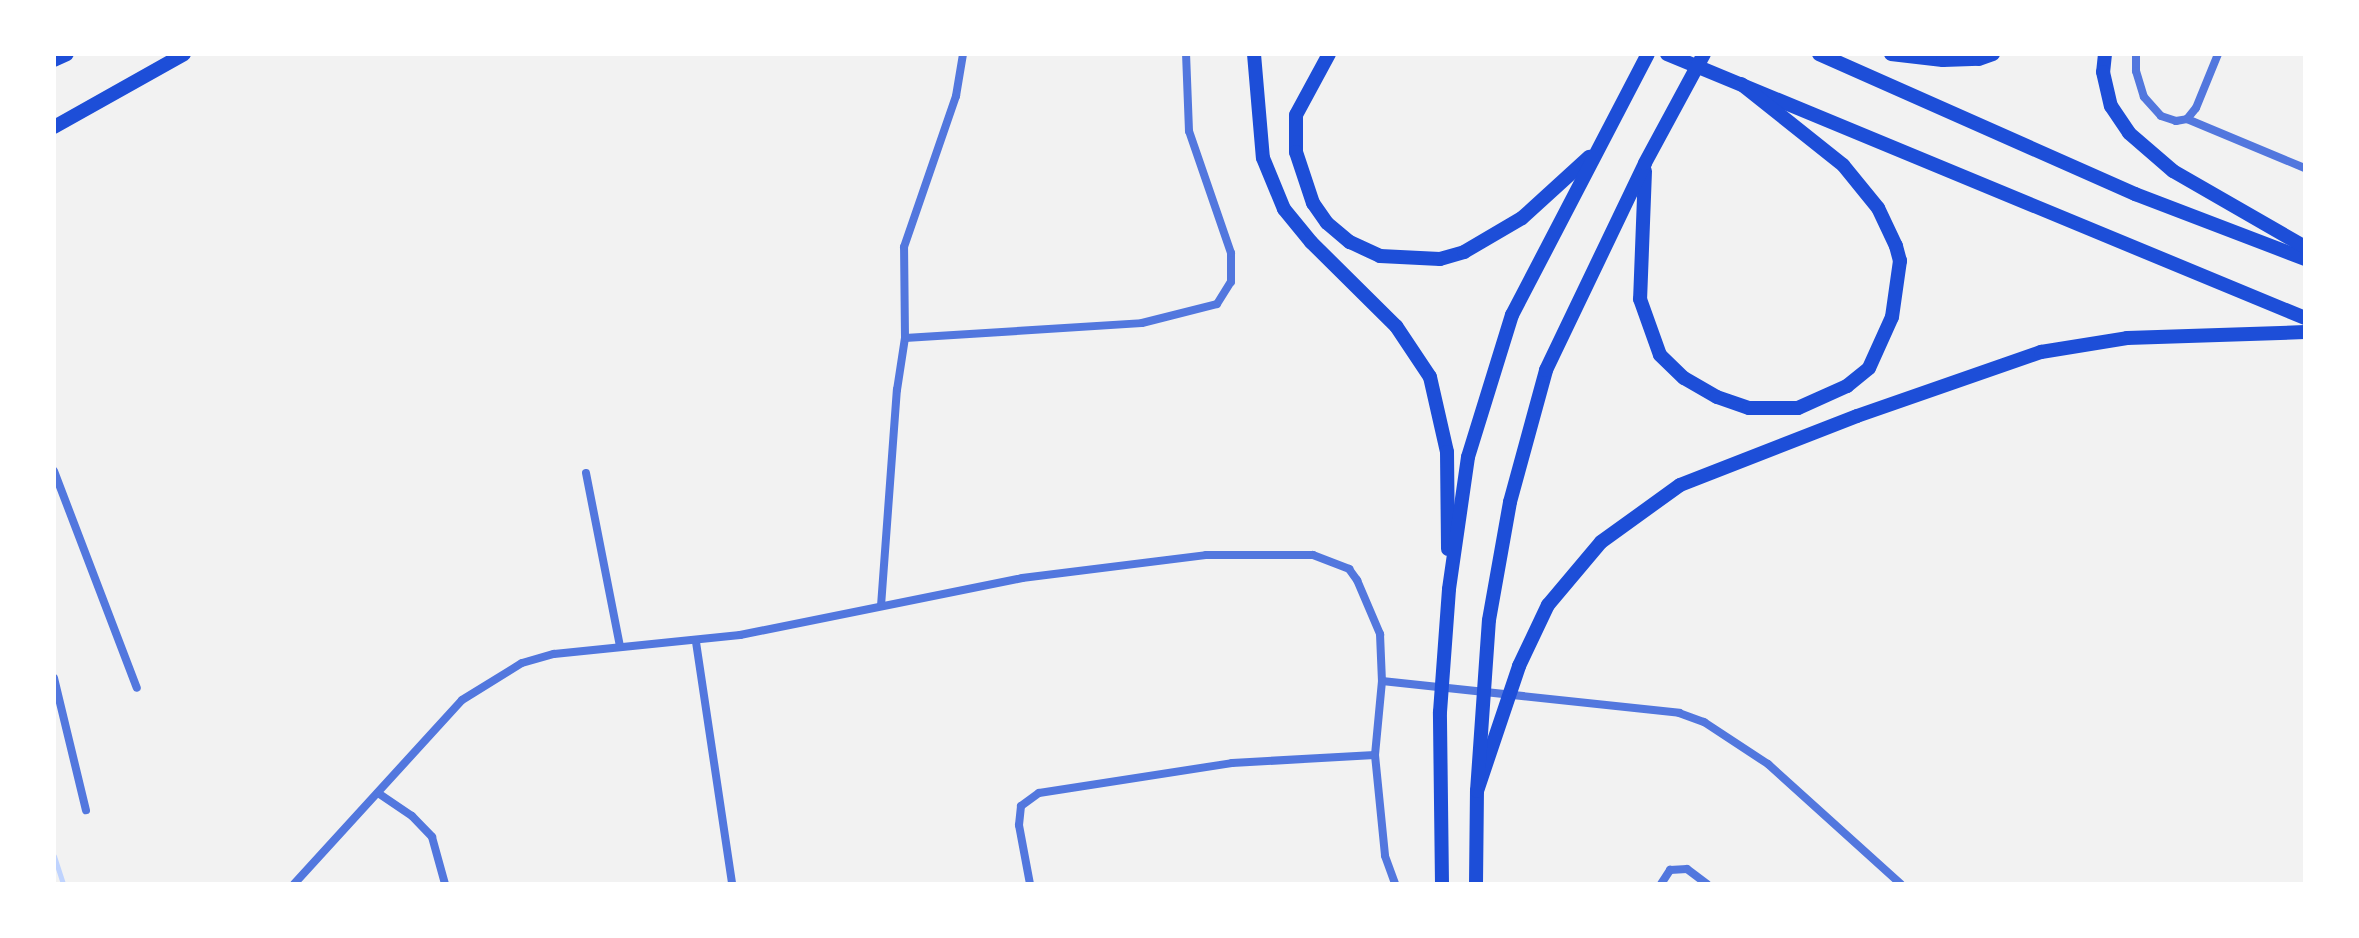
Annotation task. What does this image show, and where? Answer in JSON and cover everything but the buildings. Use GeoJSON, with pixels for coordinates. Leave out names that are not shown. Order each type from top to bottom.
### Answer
{"type":"FeatureCollection","features":[{"type":"Feature","properties":{"kind":"main road"},"geometry":{"type":"LineString","coordinates":[[54,128],[184,54]]}},
{"type":"Feature","properties":{"kind":"main road"},"geometry":{"type":"LineString","coordinates":[[1254,54],[1263,158],[1284,209],[1311,242],[1396,326],[1430,377],[1447,452],[1449,589]]}},
{"type":"Feature","properties":{"kind":"main road"},"geometry":{"type":"LineString","coordinates":[[1329,54],[1296,115],[1296,152],[1313,203],[1327,223],[1350,242],[1380,256],[1440,259],[1464,252],[1522,218],[1595,151]]}},
{"type":"Feature","properties":{"kind":"main road"},"geometry":{"type":"LineString","coordinates":[[1442,884],[1440,712],[1449,589],[1468,457],[1512,315],[1648,54]]}},
{"type":"Feature","properties":{"kind":"main road"},"geometry":{"type":"LineString","coordinates":[[1667,54],[2305,318]]}},
{"type":"Feature","properties":{"kind":"main road"},"geometry":{"type":"LineString","coordinates":[[1476,884],[1477,791],[1489,620],[1510,502],[1546,370],[1645,163],[1704,54]]}},
{"type":"Feature","properties":{"kind":"main road"},"geometry":{"type":"LineString","coordinates":[[1819,54],[2135,194],[2305,259]]}},
{"type":"Feature","properties":{"kind":"main road"},"geometry":{"type":"LineString","coordinates":[[1891,54],[1943,60],[1979,59],[1993,54]]}},
{"type":"Feature","properties":{"kind":"main road"},"geometry":{"type":"LineString","coordinates":[[2105,54],[2103,72],[2111,106],[2129,133],[2173,171],[2305,247]]}},
{"type":"Feature","properties":{"kind":"main road"},"geometry":{"type":"LineString","coordinates":[[1645,163],[1640,299],[1660,355],[1684,378],[1717,397],[1749,408],[1798,408],[1847,386],[1869,368],[1892,317],[1900,261],[1896,246],[1878,208],[1843,165],[1741,84]]}},
{"type":"Feature","properties":{"kind":"main road"},"geometry":{"type":"LineString","coordinates":[[1477,791],[1519,666],[1548,605],[1601,542],[1680,485],[1857,416],[2041,352],[2127,338],[2305,332]]}},
{"type":"Feature","properties":{"kind":"street"},"geometry":{"type":"LineString","coordinates":[[881,606],[897,390],[905,338],[904,247],[956,96],[963,54]]}},
{"type":"Feature","properties":{"kind":"street"},"geometry":{"type":"LineString","coordinates":[[905,338],[1142,323],[1217,304],[1231,282],[1231,253],[1189,131],[1186,54]]}},
{"type":"Feature","properties":{"kind":"street"},"geometry":{"type":"LineString","coordinates":[[2136,54],[2136,71],[2144,97],[2161,116],[2176,121],[2187,119],[2305,168]]}},
{"type":"Feature","properties":{"kind":"street"},"geometry":{"type":"LineString","coordinates":[[2187,119],[2196,108],[2218,54]]}},
{"type":"Feature","properties":{"kind":"street"},"geometry":{"type":"LineString","coordinates":[[54,471],[137,688]]}},
{"type":"Feature","properties":{"kind":"street"},"geometry":{"type":"LineString","coordinates":[[586,473],[620,647]]}},
{"type":"Feature","properties":{"kind":"street"},"geometry":{"type":"LineString","coordinates":[[294,884],[462,700],[522,663],[554,654],[696,642],[1022,578],[1206,555],[1313,555],[1349,569],[1357,580],[1380,634],[1382,681],[1375,755],[1385,856],[1395,884]]}},
{"type":"Feature","properties":{"kind":"street"},"geometry":{"type":"LineString","coordinates":[[696,642],[732,884]]}},
{"type":"Feature","properties":{"kind":"street"},"geometry":{"type":"LineString","coordinates":[[54,678],[86,810]]}},
{"type":"Feature","properties":{"kind":"street"},"geometry":{"type":"LineString","coordinates":[[1382,681],[1679,713],[1704,722],[1768,764],[1901,884]]}},
{"type":"Feature","properties":{"kind":"street"},"geometry":{"type":"LineString","coordinates":[[1030,884],[1020,816],[1021,806],[1039,793],[1232,763],[1375,755]]}},
{"type":"Feature","properties":{"kind":"street"},"geometry":{"type":"LineString","coordinates":[[378,793],[412,816],[432,837],[445,884]]}},
{"type":"Feature","properties":{"kind":"street"},"geometry":{"type":"LineString","coordinates":[[1661,884],[1670,870],[1687,869],[1707,884]]}},
{"type":"Feature","properties":{"kind":"waterway"},"geometry":{"type":"LineString","coordinates":[[54,856],[63,884]]}}]}
